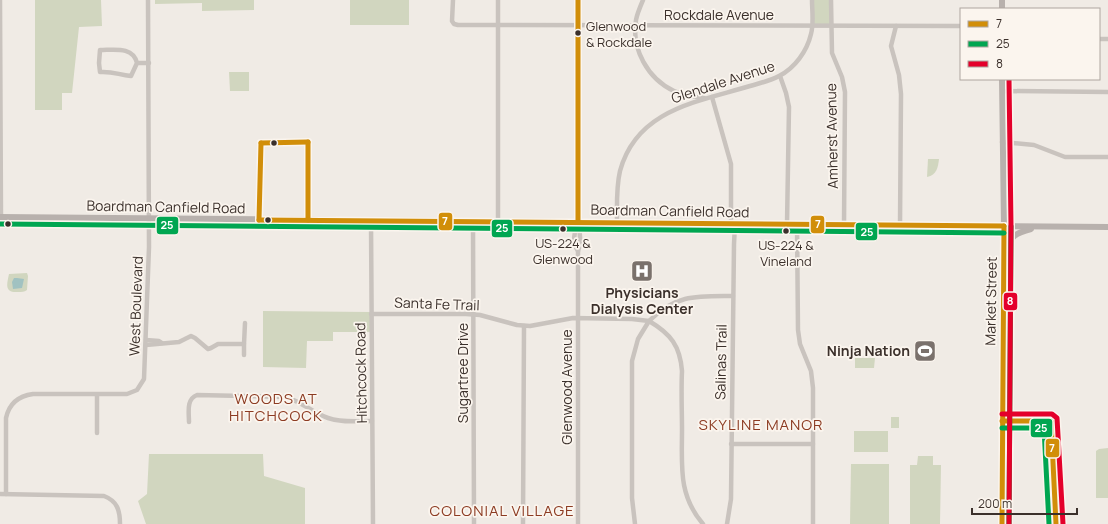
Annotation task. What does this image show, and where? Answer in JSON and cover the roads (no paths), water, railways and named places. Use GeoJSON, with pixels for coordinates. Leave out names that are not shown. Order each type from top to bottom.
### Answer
{"type":"FeatureCollection","features":[{"type":"Feature","properties":{"kind":"main road","name":"Market Street"},"geometry":{"type":"LineString","coordinates":[[1002,80],[1004,226],[1002,524]]}},
{"type":"Feature","properties":{"kind":"main road","name":"Boardman Canfield Road"},"geometry":{"type":"LineString","coordinates":[[0,217],[1108,227]]}},
{"type":"Feature","properties":{"kind":"main road"},"geometry":{"type":"LineString","coordinates":[[1004,252],[1010,240],[1016,234],[1043,226]]}},
{"type":"Feature","properties":{"kind":"street"},"geometry":{"type":"LineString","coordinates":[[0,0],[0,217]]}},
{"type":"Feature","properties":{"kind":"street","name":"West Boulevard"},"geometry":{"type":"LineString","coordinates":[[3,494],[2,430],[9,409],[15,401],[24,396],[33,394],[127,394],[139,388],[144,376],[149,219],[148,0]]}},
{"type":"Feature","properties":{"kind":"street","name":"Rockdale Avenue"},"geometry":{"type":"LineString","coordinates":[[452,0],[452,21],[455,25],[960,26]]}},
{"type":"Feature","properties":{"kind":"street"},"geometry":{"type":"LineString","coordinates":[[498,0],[498,222]]}},
{"type":"Feature","properties":{"kind":"street","name":"Glenwood Avenue"},"geometry":{"type":"LineString","coordinates":[[578,0],[578,222],[580,230],[580,246],[578,251],[578,524]]}},
{"type":"Feature","properties":{"kind":"street"},"geometry":{"type":"LineString","coordinates":[[643,0],[636,19],[636,39],[638,51],[644,63],[651,74],[659,82],[674,91],[686,95],[705,98]]}},
{"type":"Feature","properties":{"kind":"street","name":"Glendale Avenue"},"geometry":{"type":"LineString","coordinates":[[617,223],[619,174],[626,155],[635,140],[647,126],[673,110],[705,98],[780,76],[794,65],[803,54],[810,37],[812,26],[812,0]]}},
{"type":"Feature","properties":{"kind":"street","name":"Amherst Avenue"},"geometry":{"type":"LineString","coordinates":[[831,0],[832,53],[842,77],[845,92],[844,225]]}},
{"type":"Feature","properties":{"kind":"street"},"geometry":{"type":"LineString","coordinates":[[896,26],[891,46],[899,75],[901,94],[900,225]]}},
{"type":"Feature","properties":{"kind":"street"},"geometry":{"type":"LineString","coordinates":[[100,50],[122,50],[131,52],[137,63],[132,76],[122,75],[115,72],[100,72],[100,50]]}},
{"type":"Feature","properties":{"kind":"street"},"geometry":{"type":"LineString","coordinates":[[137,63],[149,63]]}},
{"type":"Feature","properties":{"kind":"street"},"geometry":{"type":"LineString","coordinates":[[780,76],[789,107],[788,224]]}},
{"type":"Feature","properties":{"kind":"street"},"geometry":{"type":"LineString","coordinates":[[1002,91],[1108,92]]}},
{"type":"Feature","properties":{"kind":"street","name":"Salinas Trail"},"geometry":{"type":"LineString","coordinates":[[712,97],[731,164],[733,224],[731,499],[727,524]]}},
{"type":"Feature","properties":{"kind":"street"},"geometry":{"type":"LineString","coordinates":[[1002,142],[1034,145],[1065,157],[1108,157]]}},
{"type":"Feature","properties":{"kind":"street","name":"Hitchcock Road"},"geometry":{"type":"LineString","coordinates":[[371,221],[373,524]]}},
{"type":"Feature","properties":{"kind":"street","name":"Sugartree Drive"},"geometry":{"type":"LineString","coordinates":[[473,222],[474,524]]}},
{"type":"Feature","properties":{"kind":"street"},"geometry":{"type":"LineString","coordinates":[[797,224],[798,330],[800,344],[809,364],[813,378],[813,524]]}},
{"type":"Feature","properties":{"kind":"street"},"geometry":{"type":"LineString","coordinates":[[635,524],[632,498],[632,361],[638,340],[649,322],[664,308],[683,299],[700,296],[733,296]]}},
{"type":"Feature","properties":{"kind":"street","name":"Santa Fe Trail"},"geometry":{"type":"LineString","coordinates":[[371,314],[474,314],[508,324],[524,326],[570,318],[632,319],[649,322]]}},
{"type":"Feature","properties":{"kind":"street"},"geometry":{"type":"LineString","coordinates":[[649,322],[661,328],[670,336],[681,359],[683,484],[692,508],[703,524]]}},
{"type":"Feature","properties":{"kind":"street"},"geometry":{"type":"LineString","coordinates":[[244,355],[245,323]]}},
{"type":"Feature","properties":{"kind":"street"},"geometry":{"type":"LineString","coordinates":[[523,524],[524,326]]}},
{"type":"Feature","properties":{"kind":"street"},"geometry":{"type":"LineString","coordinates":[[146,342],[159,344],[179,342],[191,336],[208,349],[218,344],[244,344]]}},
{"type":"Feature","properties":{"kind":"street"},"geometry":{"type":"LineString","coordinates":[[97,395],[97,433]]}},
{"type":"Feature","properties":{"kind":"street"},"geometry":{"type":"LineString","coordinates":[[189,422],[189,401],[192,397],[197,395],[285,397],[296,400],[322,416],[334,420],[372,421]]}},
{"type":"Feature","properties":{"kind":"street"},"geometry":{"type":"LineString","coordinates":[[731,444],[813,444]]}},
{"type":"Feature","properties":{"kind":"street"},"geometry":{"type":"LineString","coordinates":[[3,494],[104,496],[111,499],[116,505],[120,512],[120,524]]}},
{"type":"Feature","properties":{"kind":"water"},"geometry":{"type":"Polygon","coordinates":[[[14,278],[24,279],[22,288],[13,289],[12,282],[14,278]]]}},
{"type":"Feature","properties":{"kind":"place","name":"Glenwood & Rockdale"},"geometry":{"type":"Point","coordinates":[578,33]}},
{"type":"Feature","properties":{"kind":"place","name":"US-224 & Glenwood"},"geometry":{"type":"Point","coordinates":[563,229]}},
{"type":"Feature","properties":{"kind":"place","name":"US-224 & Vineland"},"geometry":{"type":"Point","coordinates":[786,231]}},
{"type":"Feature","properties":{"kind":"place","name":"Physicians Dialysis Center"},"geometry":{"type":"Point","coordinates":[642,271]}},
{"type":"Feature","properties":{"kind":"place","name":"Ninja Nation"},"geometry":{"type":"Point","coordinates":[925,351]}},
{"type":"Feature","properties":{"kind":"district","name":"WOODS AT HITCHCOCK"},"geometry":{"type":"Point","coordinates":[276,408]}},
{"type":"Feature","properties":{"kind":"district","name":"SKYLINE MANOR"},"geometry":{"type":"Point","coordinates":[761,425]}},
{"type":"Feature","properties":{"kind":"district","name":"COLONIAL VILLAGE"},"geometry":{"type":"Point","coordinates":[502,511]}}]}
